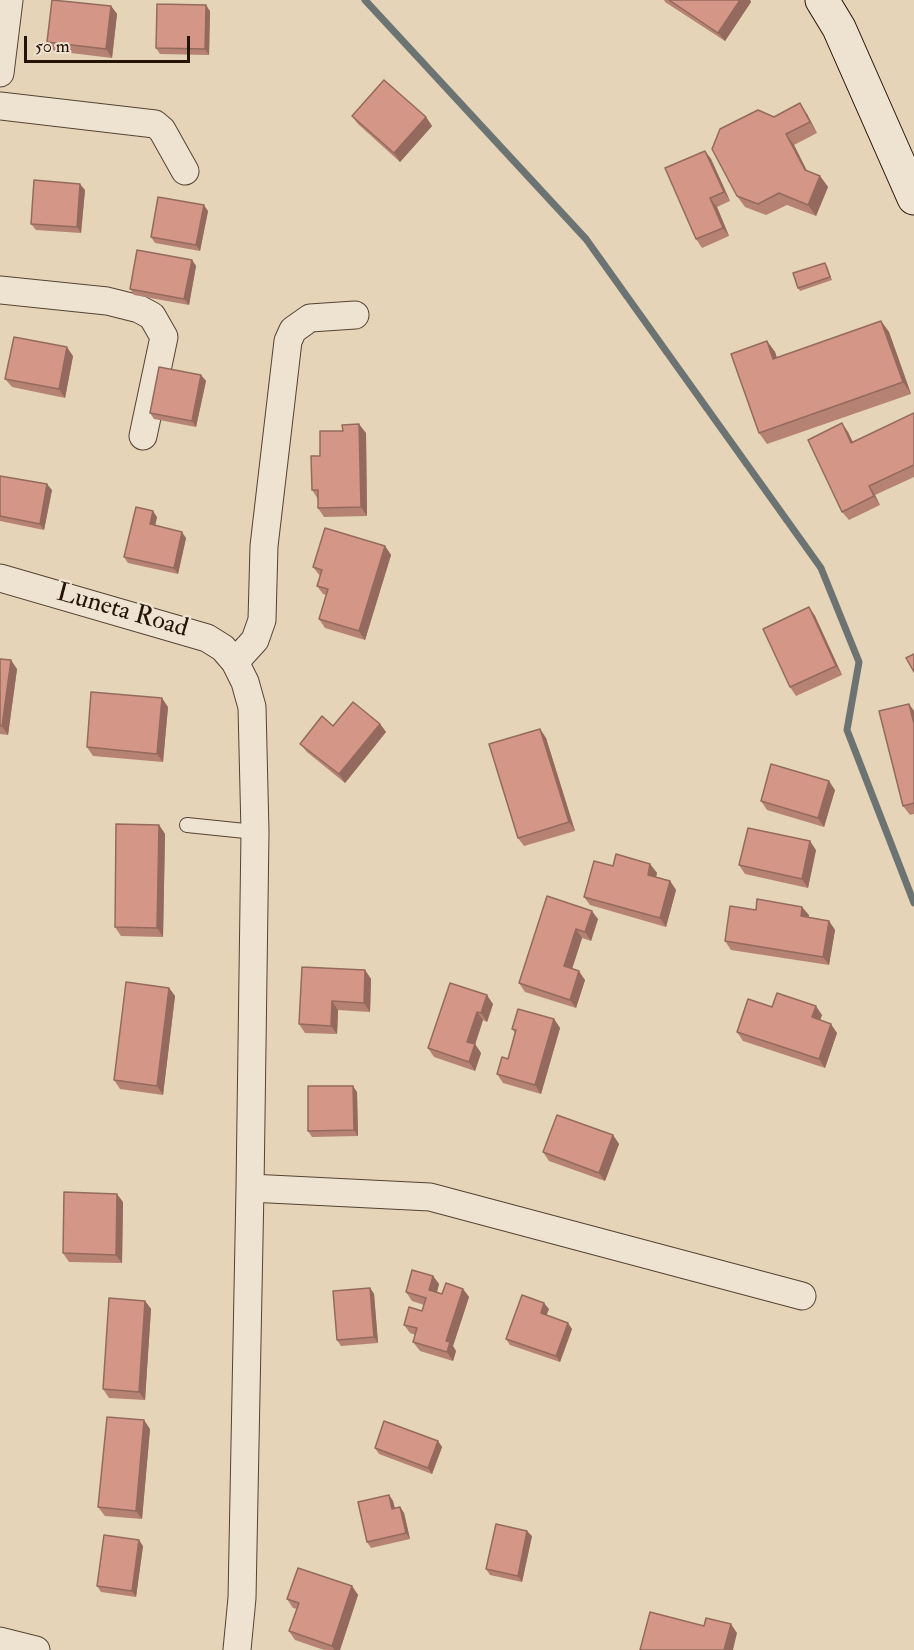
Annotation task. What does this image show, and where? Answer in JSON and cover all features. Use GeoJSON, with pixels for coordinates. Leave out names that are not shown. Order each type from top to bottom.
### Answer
{"type":"FeatureCollection","features":[{"type":"Feature","properties":{"kind":"main road"},"geometry":{"type":"LineString","coordinates":[[822,0],[839,28],[914,198]]}},
{"type":"Feature","properties":{"kind":"street"},"geometry":{"type":"LineString","coordinates":[[0,73],[9,0]]}},
{"type":"Feature","properties":{"kind":"street"},"geometry":{"type":"LineString","coordinates":[[0,106],[155,124],[162,130],[185,171]]}},
{"type":"Feature","properties":{"kind":"street"},"geometry":{"type":"LineString","coordinates":[[0,290],[107,301],[139,309],[152,316],[164,338],[143,436]]}},
{"type":"Feature","properties":{"kind":"street"},"geometry":{"type":"LineString","coordinates":[[237,1650],[242,1598],[255,832],[252,707],[245,682],[235,662],[255,640],[262,620],[264,546],[288,341],[293,330],[310,318],[355,315]]}},
{"type":"Feature","properties":{"kind":"street","name":"Luneta Road"},"geometry":{"type":"LineString","coordinates":[[0,578],[188,630],[223,648],[235,662]]}},
{"type":"Feature","properties":{"kind":"street"},"geometry":{"type":"LineString","coordinates":[[250,1188],[430,1197],[802,1296]]}},
{"type":"Feature","properties":{"kind":"street"},"geometry":{"type":"LineString","coordinates":[[0,1641],[36,1650]]}},
{"type":"Feature","properties":{"kind":"lane"},"geometry":{"type":"LineString","coordinates":[[187,825],[255,832]]}},
{"type":"Feature","properties":{"kind":"building"},"geometry":{"type":"Polygon","coordinates":[[[52,0],[111,6],[106,49],[47,42],[52,0]]]}},
{"type":"Feature","properties":{"kind":"building"},"geometry":{"type":"Polygon","coordinates":[[[669,0],[740,0],[718,33],[669,0]]]}},
{"type":"Feature","properties":{"kind":"building"},"geometry":{"type":"Polygon","coordinates":[[[157,4],[206,5],[205,49],[156,48],[157,4]]]}},
{"type":"Feature","properties":{"kind":"building"},"geometry":{"type":"Polygon","coordinates":[[[384,80],[426,117],[394,153],[352,116],[384,80]]]}},
{"type":"Feature","properties":{"kind":"building"},"geometry":{"type":"Polygon","coordinates":[[[800,103],[810,122],[786,134],[805,170],[820,176],[808,205],[779,193],[758,204],[737,196],[712,149],[720,129],[758,110],[774,117],[800,103]]]}},
{"type":"Feature","properties":{"kind":"building"},"geometry":{"type":"Polygon","coordinates":[[[705,151],[724,192],[710,198],[723,228],[696,239],[665,168],[705,151]]]}},
{"type":"Feature","properties":{"kind":"building"},"geometry":{"type":"Polygon","coordinates":[[[34,180],[80,184],[77,227],[31,224],[34,180]]]}},
{"type":"Feature","properties":{"kind":"building"},"geometry":{"type":"Polygon","coordinates":[[[158,197],[204,205],[196,245],[151,237],[158,197]]]}},
{"type":"Feature","properties":{"kind":"building"},"geometry":{"type":"Polygon","coordinates":[[[137,250],[192,260],[184,299],[130,289],[137,250]]]}},
{"type":"Feature","properties":{"kind":"building"},"geometry":{"type":"Polygon","coordinates":[[[825,263],[830,277],[798,288],[793,273],[825,263]]]}},
{"type":"Feature","properties":{"kind":"building"},"geometry":{"type":"Polygon","coordinates":[[[881,321],[903,382],[759,433],[731,354],[767,341],[773,359],[881,321]]]}},
{"type":"Feature","properties":{"kind":"building"},"geometry":{"type":"Polygon","coordinates":[[[14,337],[67,347],[59,389],[5,379],[14,337]]]}},
{"type":"Feature","properties":{"kind":"building"},"geometry":{"type":"Polygon","coordinates":[[[159,367],[201,375],[192,421],[150,413],[159,367]]]}},
{"type":"Feature","properties":{"kind":"building"},"geometry":{"type":"Polygon","coordinates":[[[914,413],[914,465],[869,486],[874,496],[842,512],[808,440],[842,423],[851,443],[914,413]]]}},
{"type":"Feature","properties":{"kind":"building"},"geometry":{"type":"Polygon","coordinates":[[[359,424],[361,507],[318,508],[318,490],[312,490],[311,456],[320,456],[320,431],[343,431],[342,425],[359,424]]]}},
{"type":"Feature","properties":{"kind":"building"},"geometry":{"type":"Polygon","coordinates":[[[0,476],[47,484],[40,524],[0,516],[0,476]]]}},
{"type":"Feature","properties":{"kind":"building"},"geometry":{"type":"Polygon","coordinates":[[[136,507],[153,511],[150,524],[182,532],[174,568],[124,557],[136,507]]]}},
{"type":"Feature","properties":{"kind":"building"},"geometry":{"type":"Polygon","coordinates":[[[325,528],[385,546],[359,631],[319,619],[328,589],[317,586],[322,570],[313,567],[325,528]]]}},
{"type":"Feature","properties":{"kind":"building"},"geometry":{"type":"Polygon","coordinates":[[[809,607],[836,666],[790,687],[763,629],[809,607]]]}},
{"type":"Feature","properties":{"kind":"building"},"geometry":{"type":"Polygon","coordinates":[[[914,654],[914,672],[906,658],[914,654]]]}},
{"type":"Feature","properties":{"kind":"building"},"geometry":{"type":"Polygon","coordinates":[[[0,659],[11,660],[2,726],[0,726],[0,659]]]}},
{"type":"Feature","properties":{"kind":"building"},"geometry":{"type":"Polygon","coordinates":[[[91,692],[162,698],[157,754],[87,747],[91,692]]]}},
{"type":"Feature","properties":{"kind":"building"},"geometry":{"type":"Polygon","coordinates":[[[353,702],[380,724],[339,774],[300,744],[322,716],[333,726],[353,702]]]}},
{"type":"Feature","properties":{"kind":"building"},"geometry":{"type":"Polygon","coordinates":[[[909,704],[914,724],[914,803],[903,806],[879,711],[909,704]]]}},
{"type":"Feature","properties":{"kind":"building"},"geometry":{"type":"Polygon","coordinates":[[[540,729],[569,822],[518,838],[489,744],[540,729]]]}},
{"type":"Feature","properties":{"kind":"building"},"geometry":{"type":"Polygon","coordinates":[[[771,764],[829,781],[818,818],[761,801],[771,764]]]}},
{"type":"Feature","properties":{"kind":"building"},"geometry":{"type":"Polygon","coordinates":[[[116,824],[159,825],[157,928],[115,927],[116,824]]]}},
{"type":"Feature","properties":{"kind":"building"},"geometry":{"type":"Polygon","coordinates":[[[748,828],[810,841],[802,879],[739,865],[748,828]]]}},
{"type":"Feature","properties":{"kind":"building"},"geometry":{"type":"Polygon","coordinates":[[[616,854],[650,864],[648,875],[670,881],[660,918],[584,897],[594,861],[613,866],[616,854]]]}},
{"type":"Feature","properties":{"kind":"building"},"geometry":{"type":"Polygon","coordinates":[[[547,896],[592,911],[585,932],[576,929],[564,966],[579,971],[570,1000],[519,983],[547,896]]]}},
{"type":"Feature","properties":{"kind":"building"},"geometry":{"type":"Polygon","coordinates":[[[757,899],[802,907],[801,916],[829,921],[823,957],[725,941],[730,906],[756,910],[757,899]]]}},
{"type":"Feature","properties":{"kind":"building"},"geometry":{"type":"Polygon","coordinates":[[[302,967],[365,970],[364,1003],[332,1001],[331,1026],[299,1024],[302,967]]]}},
{"type":"Feature","properties":{"kind":"building"},"geometry":{"type":"Polygon","coordinates":[[[126,982],[169,988],[157,1086],[114,1080],[126,982]]]}},
{"type":"Feature","properties":{"kind":"building"},"geometry":{"type":"Polygon","coordinates":[[[450,983],[487,995],[481,1013],[477,1012],[467,1042],[475,1044],[469,1062],[428,1048],[450,983]]]}},
{"type":"Feature","properties":{"kind":"building"},"geometry":{"type":"Polygon","coordinates":[[[777,993],[816,1006],[812,1017],[831,1024],[819,1059],[737,1032],[748,999],[772,1007],[777,993]]]}},
{"type":"Feature","properties":{"kind":"building"},"geometry":{"type":"Polygon","coordinates":[[[518,1009],[554,1019],[535,1085],[497,1074],[502,1057],[508,1059],[516,1030],[512,1029],[518,1009]]]}},
{"type":"Feature","properties":{"kind":"building"},"geometry":{"type":"Polygon","coordinates":[[[308,1086],[353,1086],[354,1130],[308,1131],[308,1086]]]}},
{"type":"Feature","properties":{"kind":"building"},"geometry":{"type":"Polygon","coordinates":[[[557,1115],[613,1135],[599,1173],[543,1152],[557,1115]]]}},
{"type":"Feature","properties":{"kind":"building"},"geometry":{"type":"Polygon","coordinates":[[[64,1192],[117,1194],[116,1255],[63,1253],[64,1192]]]}},
{"type":"Feature","properties":{"kind":"building"},"geometry":{"type":"Polygon","coordinates":[[[412,1270],[433,1276],[429,1290],[442,1294],[446,1283],[463,1289],[446,1341],[450,1342],[447,1352],[413,1342],[417,1328],[404,1325],[409,1307],[422,1311],[426,1298],[406,1292],[412,1270]]]}},
{"type":"Feature","properties":{"kind":"building"},"geometry":{"type":"Polygon","coordinates":[[[370,1288],[374,1337],[337,1340],[333,1291],[370,1288]]]}},
{"type":"Feature","properties":{"kind":"building"},"geometry":{"type":"Polygon","coordinates":[[[522,1295],[544,1303],[541,1313],[568,1323],[556,1356],[506,1339],[522,1295]]]}},
{"type":"Feature","properties":{"kind":"building"},"geometry":{"type":"Polygon","coordinates":[[[109,1298],[145,1301],[139,1392],[103,1389],[109,1298]]]}},
{"type":"Feature","properties":{"kind":"building"},"geometry":{"type":"Polygon","coordinates":[[[107,1417],[144,1420],[136,1511],[98,1507],[107,1417]]]}},
{"type":"Feature","properties":{"kind":"building"},"geometry":{"type":"Polygon","coordinates":[[[384,1421],[438,1441],[428,1468],[375,1448],[384,1421]]]}},
{"type":"Feature","properties":{"kind":"building"},"geometry":{"type":"Polygon","coordinates":[[[389,1495],[392,1509],[400,1507],[406,1533],[367,1542],[358,1502],[389,1495]]]}},
{"type":"Feature","properties":{"kind":"building"},"geometry":{"type":"Polygon","coordinates":[[[496,1524],[527,1531],[518,1576],[486,1569],[496,1524]]]}},
{"type":"Feature","properties":{"kind":"building"},"geometry":{"type":"Polygon","coordinates":[[[104,1535],[139,1540],[132,1591],[97,1586],[104,1535]]]}},
{"type":"Feature","properties":{"kind":"building"},"geometry":{"type":"Polygon","coordinates":[[[298,1568],[352,1586],[332,1646],[289,1631],[299,1603],[287,1599],[298,1568]]]}},
{"type":"Feature","properties":{"kind":"building"},"geometry":{"type":"Polygon","coordinates":[[[650,1612],[704,1626],[706,1618],[731,1624],[724,1650],[640,1650],[650,1612]]]}},
{"type":"Feature","properties":{"kind":"waterway"},"geometry":{"type":"LineString","coordinates":[[365,0],[586,239],[821,568],[859,662],[847,730],[914,903]]}}]}
